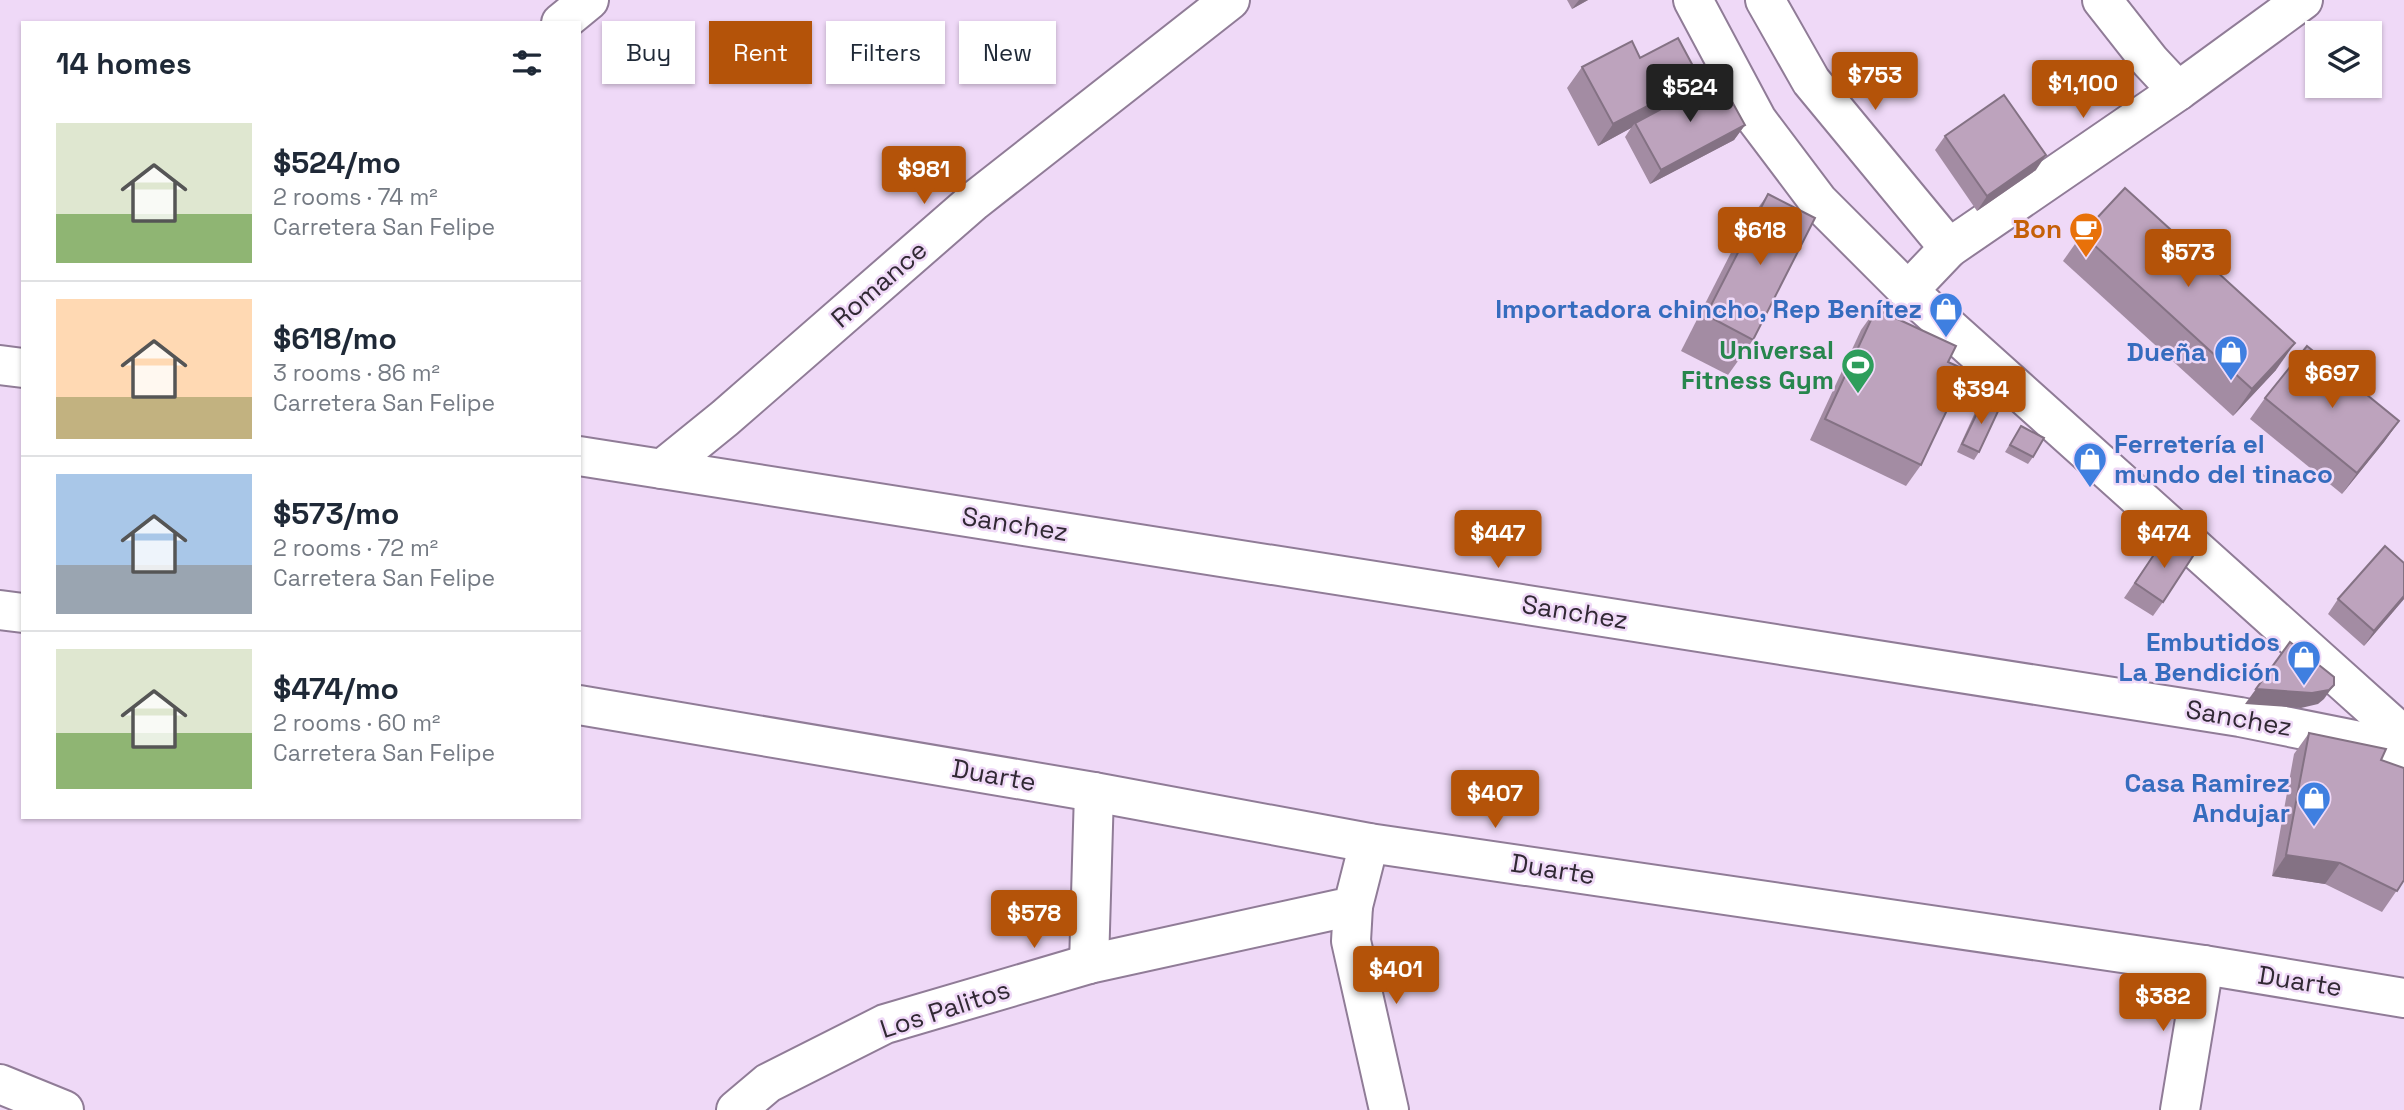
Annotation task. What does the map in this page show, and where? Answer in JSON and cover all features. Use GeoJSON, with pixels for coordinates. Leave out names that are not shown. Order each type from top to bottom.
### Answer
{"type":"FeatureCollection","features":[{"type":"Feature","properties":{"kind":"street"},"geometry":{"type":"LineString","coordinates":[[563,21],[589,0]]}},
{"type":"Feature","properties":{"kind":"street","name":"Romance"},"geometry":{"type":"LineString","coordinates":[[662,469],[725,418],[974,201],[1230,0]]}},
{"type":"Feature","properties":{"kind":"street"},"geometry":{"type":"LineString","coordinates":[[1693,0],[1757,120],[1818,201],[1908,291],[2404,736]]}},
{"type":"Feature","properties":{"kind":"street"},"geometry":{"type":"LineString","coordinates":[[1765,0],[1811,81],[1949,248]]}},
{"type":"Feature","properties":{"kind":"street"},"geometry":{"type":"LineString","coordinates":[[2102,0],[2150,61],[2178,91]]}},
{"type":"Feature","properties":{"kind":"street"},"geometry":{"type":"LineString","coordinates":[[1908,291],[1949,248],[2178,91],[2303,0]]}},
{"type":"Feature","properties":{"kind":"street"},"geometry":{"type":"LineString","coordinates":[[0,365],[21,368]]}},
{"type":"Feature","properties":{"kind":"street","name":"Sanchez"},"geometry":{"type":"LineString","coordinates":[[581,456],[2240,717],[2404,750]]}},
{"type":"Feature","properties":{"kind":"street"},"geometry":{"type":"LineString","coordinates":[[0,610],[21,613]]}},
{"type":"Feature","properties":{"kind":"street","name":"Duarte"},"geometry":{"type":"LineString","coordinates":[[581,705],[1094,792],[1369,843],[2204,965],[2404,999]]}},
{"type":"Feature","properties":{"kind":"street"},"geometry":{"type":"LineString","coordinates":[[1089,964],[1094,792]]}},
{"type":"Feature","properties":{"kind":"street"},"geometry":{"type":"LineString","coordinates":[[1369,843],[1353,906],[1352,940],[1389,1110]]}},
{"type":"Feature","properties":{"kind":"street","name":"Los Palitos"},"geometry":{"type":"LineString","coordinates":[[736,1110],[768,1083],[885,1024],[1089,964],[1353,906]]}},
{"type":"Feature","properties":{"kind":"street"},"geometry":{"type":"LineString","coordinates":[[2180,1110],[2204,965]]}},
{"type":"Feature","properties":{"kind":"street"},"geometry":{"type":"LineString","coordinates":[[0,1084],[64,1110]]}},
{"type":"Feature","properties":{"kind":"building"},"geometry":{"type":"Polygon","coordinates":[[[1678,38],[1700,79],[1613,124],[1582,67],[1632,41],[1640,58],[1678,38]]]}},
{"type":"Feature","properties":{"kind":"building"},"geometry":{"type":"Polygon","coordinates":[[[1719,78],[1745,125],[1661,170],[1635,123],[1719,78]]]}},
{"type":"Feature","properties":{"kind":"building"},"geometry":{"type":"Polygon","coordinates":[[[2004,95],[2046,155],[1987,196],[1945,136],[2004,95]]]}},
{"type":"Feature","properties":{"kind":"building"},"geometry":{"type":"Polygon","coordinates":[[[2125,188],[2295,343],[2252,389],[2082,234],[2125,188]]]}},
{"type":"Feature","properties":{"kind":"building"},"geometry":{"type":"Polygon","coordinates":[[[1768,194],[1815,218],[1753,340],[1706,315],[1768,194]]]}},
{"type":"Feature","properties":{"kind":"building"},"geometry":{"type":"Polygon","coordinates":[[[1876,309],[1956,346],[1948,362],[1966,370],[1921,465],[1825,419],[1876,309]]]}},
{"type":"Feature","properties":{"kind":"building"},"geometry":{"type":"Polygon","coordinates":[[[2307,346],[2399,421],[2357,473],[2265,398],[2307,346]]]}},
{"type":"Feature","properties":{"kind":"building"},"geometry":{"type":"Polygon","coordinates":[[[1984,399],[2000,407],[1979,452],[1962,444],[1984,399]]]}},
{"type":"Feature","properties":{"kind":"building"},"geometry":{"type":"Polygon","coordinates":[[[2021,426],[2044,438],[2033,457],[2010,445],[2021,426]]]}},
{"type":"Feature","properties":{"kind":"building"},"geometry":{"type":"Polygon","coordinates":[[[2165,538],[2193,556],[2163,602],[2135,583],[2165,538]]]}},
{"type":"Feature","properties":{"kind":"building"},"geometry":{"type":"Polygon","coordinates":[[[2385,546],[2404,563],[2404,596],[2374,631],[2338,599],[2385,546]]]}},
{"type":"Feature","properties":{"kind":"building"},"geometry":{"type":"Polygon","coordinates":[[[2290,642],[2334,677],[2334,685],[2329,690],[2312,693],[2256,689],[2290,642]]]}},
{"type":"Feature","properties":{"kind":"building"},"geometry":{"type":"Polygon","coordinates":[[[2309,733],[2386,749],[2381,760],[2404,768],[2404,880],[2397,891],[2340,863],[2286,855],[2309,733]]]}},
{"type":"Feature","properties":{"kind":"place","name":"Bon"},"geometry":{"type":"Point","coordinates":[2086,259]}},
{"type":"Feature","properties":{"kind":"place","name":"Importadora chincho, Rep Benítez"},"geometry":{"type":"Point","coordinates":[1946,339]}},
{"type":"Feature","properties":{"kind":"place","name":"Dueña"},"geometry":{"type":"Point","coordinates":[2231,382]}},
{"type":"Feature","properties":{"kind":"place","name":"Universal Fitness Gym"},"geometry":{"type":"Point","coordinates":[1858,395]}},
{"type":"Feature","properties":{"kind":"place","name":"Ferretería el mundo del tinaco"},"geometry":{"type":"Point","coordinates":[2090,489]}},
{"type":"Feature","properties":{"kind":"place","name":"Embutidos La Bendición"},"geometry":{"type":"Point","coordinates":[2304,687]}},
{"type":"Feature","properties":{"kind":"place","name":"Casa Ramirez Andujar"},"geometry":{"type":"Point","coordinates":[2314,828]}}]}
